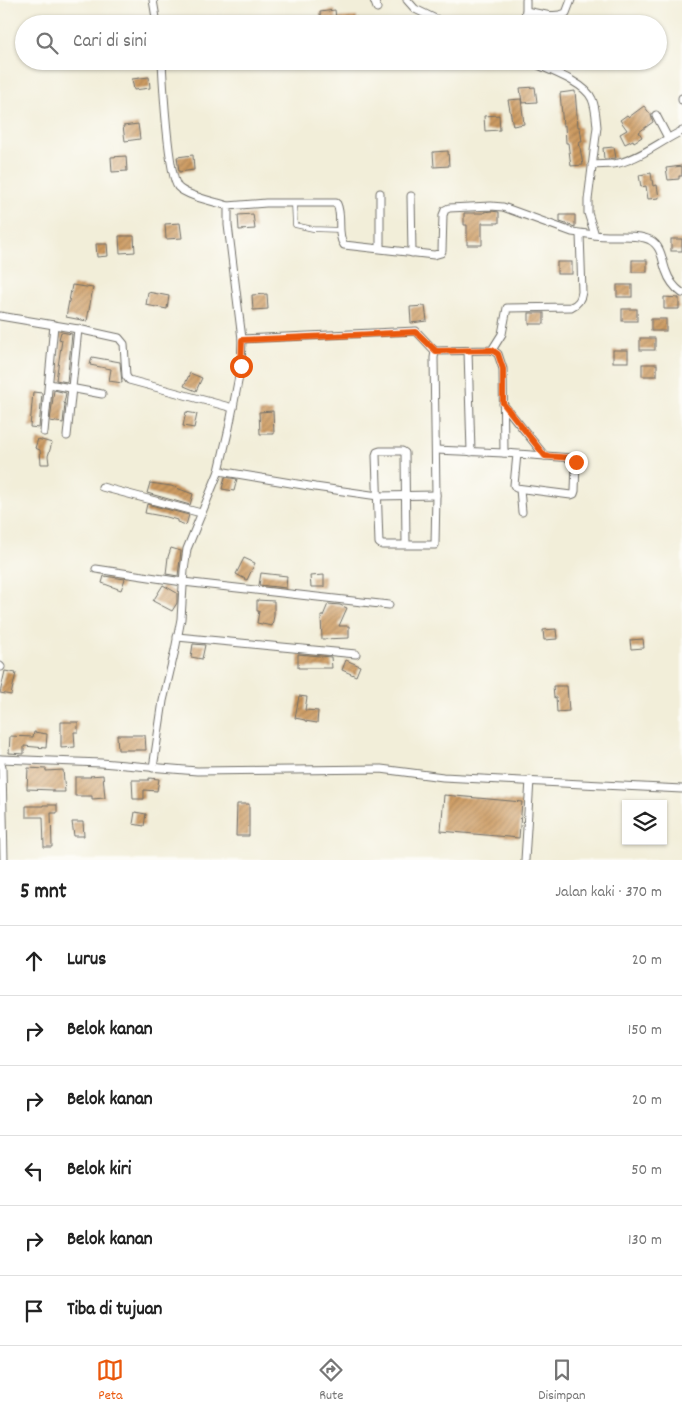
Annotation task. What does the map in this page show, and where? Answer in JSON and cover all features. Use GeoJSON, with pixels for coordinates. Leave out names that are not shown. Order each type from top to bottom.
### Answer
{"type":"FeatureCollection","features":[{"type":"Feature","properties":{"kind":"street"},"geometry":{"type":"LineString","coordinates":[[153,0],[156,15]]}},
{"type":"Feature","properties":{"kind":"street"},"geometry":{"type":"LineString","coordinates":[[374,0],[377,8]]}},
{"type":"Feature","properties":{"kind":"street"},"geometry":{"type":"LineString","coordinates":[[406,0],[415,8],[429,15]]}},
{"type":"Feature","properties":{"kind":"street"},"geometry":{"type":"LineString","coordinates":[[525,15],[526,0]]}},
{"type":"Feature","properties":{"kind":"street"},"geometry":{"type":"LineString","coordinates":[[563,15],[571,0]]}},
{"type":"Feature","properties":{"kind":"street"},"geometry":{"type":"LineString","coordinates":[[526,11],[550,15]]}},
{"type":"Feature","properties":{"kind":"street"},"geometry":{"type":"LineString","coordinates":[[163,70],[169,146],[175,182],[182,190],[206,200],[228,206],[294,203],[337,204],[341,241],[344,245],[434,255],[441,253],[443,248],[443,215],[445,210],[450,208],[503,207],[580,234],[641,237],[650,240],[656,244],[666,273],[672,283],[682,293]]}},
{"type":"Feature","properties":{"kind":"street"},"geometry":{"type":"LineString","coordinates":[[549,70],[586,90],[592,99],[596,127],[588,212],[595,235]]}},
{"type":"Feature","properties":{"kind":"street"},"geometry":{"type":"LineString","coordinates":[[656,115],[668,138]]}},
{"type":"Feature","properties":{"kind":"street"},"geometry":{"type":"LineString","coordinates":[[592,165],[619,163],[642,154],[682,131]]}},
{"type":"Feature","properties":{"kind":"street"},"geometry":{"type":"LineString","coordinates":[[380,192],[380,248]]}},
{"type":"Feature","properties":{"kind":"street"},"geometry":{"type":"LineString","coordinates":[[411,196],[412,253]]}},
{"type":"Feature","properties":{"kind":"street"},"geometry":{"type":"LineString","coordinates":[[152,768],[163,701],[181,619],[187,549],[219,471],[241,366],[242,340],[228,225],[228,206]]}},
{"type":"Feature","properties":{"kind":"street"},"geometry":{"type":"LineString","coordinates":[[492,350],[502,334],[507,308],[571,306],[579,302],[582,292],[580,234]]}},
{"type":"Feature","properties":{"kind":"street"},"geometry":{"type":"LineString","coordinates":[[0,316],[78,329],[121,340],[124,344],[126,376],[129,380],[233,408]]}},
{"type":"Feature","properties":{"kind":"street"},"geometry":{"type":"LineString","coordinates":[[44,432],[54,325]]}},
{"type":"Feature","properties":{"kind":"street"},"geometry":{"type":"LineString","coordinates":[[67,436],[78,329]]}},
{"type":"Feature","properties":{"kind":"street"},"geometry":{"type":"LineString","coordinates":[[242,340],[416,332],[436,351],[492,350],[498,354],[503,369],[504,453]]}},
{"type":"Feature","properties":{"kind":"street"},"geometry":{"type":"LineString","coordinates":[[468,350],[471,452]]}},
{"type":"Feature","properties":{"kind":"street"},"geometry":{"type":"LineString","coordinates":[[406,545],[406,455],[402,451],[380,451],[376,455],[380,545],[406,545],[435,545],[436,450],[434,358],[436,351]]}},
{"type":"Feature","properties":{"kind":"street"},"geometry":{"type":"LineString","coordinates":[[49,384],[102,394]]}},
{"type":"Feature","properties":{"kind":"street"},"geometry":{"type":"LineString","coordinates":[[503,403],[545,456]]}},
{"type":"Feature","properties":{"kind":"street"},"geometry":{"type":"LineString","coordinates":[[436,450],[504,453],[573,458],[575,459],[574,494],[520,490],[516,488],[514,484],[517,454]]}},
{"type":"Feature","properties":{"kind":"street"},"geometry":{"type":"LineString","coordinates":[[219,471],[378,496],[436,495]]}},
{"type":"Feature","properties":{"kind":"street"},"geometry":{"type":"LineString","coordinates":[[102,487],[201,512]]}},
{"type":"Feature","properties":{"kind":"street"},"geometry":{"type":"LineString","coordinates":[[520,490],[522,512]]}},
{"type":"Feature","properties":{"kind":"street"},"geometry":{"type":"LineString","coordinates":[[96,569],[183,582],[390,605]]}},
{"type":"Feature","properties":{"kind":"street"},"geometry":{"type":"LineString","coordinates":[[178,637],[356,654]]}},
{"type":"Feature","properties":{"kind":"street"},"geometry":{"type":"LineString","coordinates":[[4,860],[0,759],[101,763],[197,771],[381,770],[442,777],[682,789]]}},
{"type":"Feature","properties":{"kind":"street"},"geometry":{"type":"LineString","coordinates":[[525,860],[530,780]]}},
{"type":"Feature","properties":{"kind":"lane"},"geometry":{"type":"LineString","coordinates":[[294,203],[295,225],[313,229],[340,230]]}},
{"type":"Feature","properties":{"kind":"building"},"geometry":{"type":"Polygon","coordinates":[[[335,10],[336,15],[320,15],[320,12],[335,10]]]}},
{"type":"Feature","properties":{"kind":"building"},"geometry":{"type":"Polygon","coordinates":[[[149,77],[150,88],[134,90],[132,79],[149,77]]]}},
{"type":"Feature","properties":{"kind":"building"},"geometry":{"type":"Polygon","coordinates":[[[535,87],[537,102],[522,103],[520,88],[535,87]]]}},
{"type":"Feature","properties":{"kind":"building"},"geometry":{"type":"Polygon","coordinates":[[[575,91],[578,127],[580,127],[582,142],[579,142],[583,165],[571,166],[568,143],[566,143],[565,125],[563,126],[560,93],[575,91]]]}},
{"type":"Feature","properties":{"kind":"building"},"geometry":{"type":"Polygon","coordinates":[[[521,99],[524,124],[513,126],[508,100],[521,99]]]}},
{"type":"Feature","properties":{"kind":"building"},"geometry":{"type":"Polygon","coordinates":[[[644,106],[651,115],[653,122],[639,132],[642,137],[634,142],[633,140],[625,144],[620,134],[627,130],[620,120],[627,115],[629,117],[644,106]]]}},
{"type":"Feature","properties":{"kind":"building"},"geometry":{"type":"Polygon","coordinates":[[[499,115],[500,130],[485,131],[484,116],[499,115]]]}},
{"type":"Feature","properties":{"kind":"building"},"geometry":{"type":"Polygon","coordinates":[[[138,124],[140,139],[125,141],[123,126],[138,124]]]}},
{"type":"Feature","properties":{"kind":"building"},"geometry":{"type":"Polygon","coordinates":[[[614,147],[616,158],[604,159],[603,148],[614,147]]]}},
{"type":"Feature","properties":{"kind":"building"},"geometry":{"type":"Polygon","coordinates":[[[448,151],[449,166],[434,167],[433,152],[448,151]]]}},
{"type":"Feature","properties":{"kind":"building"},"geometry":{"type":"Polygon","coordinates":[[[193,155],[194,170],[179,172],[177,157],[193,155]]]}},
{"type":"Feature","properties":{"kind":"building"},"geometry":{"type":"Polygon","coordinates":[[[126,156],[127,171],[112,172],[111,157],[126,156]]]}},
{"type":"Feature","properties":{"kind":"building"},"geometry":{"type":"Polygon","coordinates":[[[682,166],[682,176],[679,176],[679,179],[668,180],[666,168],[682,166]]]}},
{"type":"Feature","properties":{"kind":"building"},"geometry":{"type":"Polygon","coordinates":[[[651,173],[653,186],[657,185],[659,198],[648,199],[646,186],[641,187],[639,175],[651,173]]]}},
{"type":"Feature","properties":{"kind":"building"},"geometry":{"type":"Polygon","coordinates":[[[499,212],[499,223],[482,223],[482,245],[467,245],[467,225],[464,225],[464,213],[499,212]]]}},
{"type":"Feature","properties":{"kind":"building"},"geometry":{"type":"Polygon","coordinates":[[[253,214],[255,229],[239,230],[238,215],[253,214]]]}},
{"type":"Feature","properties":{"kind":"building"},"geometry":{"type":"Polygon","coordinates":[[[560,215],[575,215],[575,227],[560,222],[560,215]]]}},
{"type":"Feature","properties":{"kind":"building"},"geometry":{"type":"Polygon","coordinates":[[[180,223],[182,238],[166,239],[165,224],[180,223]]]}},
{"type":"Feature","properties":{"kind":"building"},"geometry":{"type":"Polygon","coordinates":[[[119,236],[134,236],[135,252],[120,253],[119,236]]]}},
{"type":"Feature","properties":{"kind":"building"},"geometry":{"type":"Polygon","coordinates":[[[671,239],[682,239],[682,251],[671,251],[671,239]]]}},
{"type":"Feature","properties":{"kind":"building"},"geometry":{"type":"Polygon","coordinates":[[[96,244],[107,244],[108,256],[97,257],[96,244]]]}},
{"type":"Feature","properties":{"kind":"building"},"geometry":{"type":"Polygon","coordinates":[[[632,260],[647,260],[647,272],[632,272],[632,260]]]}},
{"type":"Feature","properties":{"kind":"building"},"geometry":{"type":"Polygon","coordinates":[[[557,262],[572,262],[572,274],[557,274],[557,262]]]}},
{"type":"Feature","properties":{"kind":"building"},"geometry":{"type":"Polygon","coordinates":[[[72,285],[93,288],[87,321],[66,317],[72,285]]]}},
{"type":"Feature","properties":{"kind":"building"},"geometry":{"type":"Polygon","coordinates":[[[617,285],[632,285],[632,297],[617,297],[617,285]]]}},
{"type":"Feature","properties":{"kind":"building"},"geometry":{"type":"Polygon","coordinates":[[[148,292],[169,296],[167,309],[146,305],[148,292]]]}},
{"type":"Feature","properties":{"kind":"building"},"geometry":{"type":"Polygon","coordinates":[[[267,294],[268,309],[253,310],[252,295],[267,294]]]}},
{"type":"Feature","properties":{"kind":"building"},"geometry":{"type":"Polygon","coordinates":[[[664,297],[679,298],[679,309],[664,309],[664,297]]]}},
{"type":"Feature","properties":{"kind":"building"},"geometry":{"type":"Polygon","coordinates":[[[425,306],[427,321],[411,323],[410,307],[425,306]]]}},
{"type":"Feature","properties":{"kind":"building"},"geometry":{"type":"Polygon","coordinates":[[[622,309],[637,309],[637,321],[622,321],[622,309]]]}},
{"type":"Feature","properties":{"kind":"building"},"geometry":{"type":"Polygon","coordinates":[[[529,313],[544,313],[544,324],[529,324],[529,313]]]}},
{"type":"Feature","properties":{"kind":"building"},"geometry":{"type":"Polygon","coordinates":[[[651,319],[666,319],[666,331],[651,331],[651,319]]]}},
{"type":"Feature","properties":{"kind":"building"},"geometry":{"type":"Polygon","coordinates":[[[61,332],[72,334],[67,382],[56,380],[62,340],[59,339],[61,332]]]}},
{"type":"Feature","properties":{"kind":"building"},"geometry":{"type":"Polygon","coordinates":[[[640,338],[655,338],[655,350],[640,350],[640,338]]]}},
{"type":"Feature","properties":{"kind":"building"},"geometry":{"type":"Polygon","coordinates":[[[613,350],[628,350],[628,362],[613,362],[613,350]]]}},
{"type":"Feature","properties":{"kind":"building"},"geometry":{"type":"Polygon","coordinates":[[[92,357],[120,362],[122,383],[109,381],[111,369],[90,365],[92,357]]]}},
{"type":"Feature","properties":{"kind":"building"},"geometry":{"type":"Polygon","coordinates":[[[642,364],[657,364],[657,376],[642,376],[642,364]]]}},
{"type":"Feature","properties":{"kind":"building"},"geometry":{"type":"Polygon","coordinates":[[[190,373],[202,378],[196,391],[184,386],[190,373]]]}},
{"type":"Feature","properties":{"kind":"building"},"geometry":{"type":"Polygon","coordinates":[[[54,390],[66,393],[63,423],[50,421],[54,390]]]}},
{"type":"Feature","properties":{"kind":"building"},"geometry":{"type":"Polygon","coordinates":[[[33,392],[42,393],[39,428],[30,427],[33,392]]]}},
{"type":"Feature","properties":{"kind":"building"},"geometry":{"type":"Polygon","coordinates":[[[273,411],[274,434],[260,434],[259,412],[273,411]]]}},
{"type":"Feature","properties":{"kind":"building"},"geometry":{"type":"Polygon","coordinates":[[[186,412],[197,414],[194,428],[183,426],[186,412]]]}},
{"type":"Feature","properties":{"kind":"building"},"geometry":{"type":"Polygon","coordinates":[[[38,439],[52,443],[48,456],[49,464],[41,464],[40,450],[35,448],[38,439]]]}},
{"type":"Feature","properties":{"kind":"building"},"geometry":{"type":"Polygon","coordinates":[[[225,477],[237,479],[234,491],[222,489],[225,477]]]}},
{"type":"Feature","properties":{"kind":"building"},"geometry":{"type":"Polygon","coordinates":[[[150,483],[171,486],[193,494],[190,505],[147,493],[150,483]]]}},
{"type":"Feature","properties":{"kind":"building"},"geometry":{"type":"Polygon","coordinates":[[[147,504],[189,515],[186,525],[167,517],[145,513],[147,504]]]}},
{"type":"Feature","properties":{"kind":"building"},"geometry":{"type":"Polygon","coordinates":[[[171,548],[181,551],[178,576],[166,574],[171,548]]]}},
{"type":"Feature","properties":{"kind":"building"},"geometry":{"type":"Polygon","coordinates":[[[244,558],[255,563],[247,580],[236,574],[244,558]]]}},
{"type":"Feature","properties":{"kind":"building"},"geometry":{"type":"Polygon","coordinates":[[[261,573],[287,576],[286,588],[259,585],[261,573]]]}},
{"type":"Feature","properties":{"kind":"building"},"geometry":{"type":"Polygon","coordinates":[[[324,575],[324,587],[311,587],[310,576],[324,575]]]}},
{"type":"Feature","properties":{"kind":"building"},"geometry":{"type":"Polygon","coordinates":[[[104,576],[125,579],[121,590],[102,583],[104,576]]]}},
{"type":"Feature","properties":{"kind":"building"},"geometry":{"type":"Polygon","coordinates":[[[163,585],[177,593],[177,603],[172,611],[153,601],[163,585]]]}},
{"type":"Feature","properties":{"kind":"building"},"geometry":{"type":"Polygon","coordinates":[[[257,600],[274,601],[272,626],[257,623],[259,611],[257,611],[257,600]]]}},
{"type":"Feature","properties":{"kind":"building"},"geometry":{"type":"Polygon","coordinates":[[[328,604],[347,608],[339,626],[349,626],[349,638],[322,639],[321,616],[323,616],[328,604]]]}},
{"type":"Feature","properties":{"kind":"building"},"geometry":{"type":"Polygon","coordinates":[[[556,629],[557,639],[544,640],[543,630],[556,629]]]}},
{"type":"Feature","properties":{"kind":"building"},"geometry":{"type":"Polygon","coordinates":[[[643,639],[644,648],[631,649],[630,640],[643,639]]]}},
{"type":"Feature","properties":{"kind":"building"},"geometry":{"type":"Polygon","coordinates":[[[193,644],[205,645],[202,659],[191,657],[193,644]]]}},
{"type":"Feature","properties":{"kind":"building"},"geometry":{"type":"Polygon","coordinates":[[[298,654],[331,657],[332,668],[298,668],[298,654]]]}},
{"type":"Feature","properties":{"kind":"building"},"geometry":{"type":"Polygon","coordinates":[[[346,660],[360,666],[356,676],[342,670],[346,660]]]}},
{"type":"Feature","properties":{"kind":"building"},"geometry":{"type":"Polygon","coordinates":[[[5,671],[16,673],[11,695],[0,693],[5,671]]]}},
{"type":"Feature","properties":{"kind":"building"},"geometry":{"type":"Polygon","coordinates":[[[553,686],[567,686],[569,711],[557,712],[553,686]]]}},
{"type":"Feature","properties":{"kind":"building"},"geometry":{"type":"Polygon","coordinates":[[[299,696],[307,697],[305,710],[318,711],[317,723],[295,718],[299,696]]]}},
{"type":"Feature","properties":{"kind":"building"},"geometry":{"type":"Polygon","coordinates":[[[61,722],[78,722],[78,732],[74,732],[75,747],[61,748],[61,722]]]}},
{"type":"Feature","properties":{"kind":"building"},"geometry":{"type":"Polygon","coordinates":[[[34,732],[47,734],[46,748],[24,746],[24,754],[9,753],[10,736],[33,737],[34,732]]]}},
{"type":"Feature","properties":{"kind":"building"},"geometry":{"type":"Polygon","coordinates":[[[117,735],[145,735],[146,750],[118,750],[117,735]]]}},
{"type":"Feature","properties":{"kind":"building"},"geometry":{"type":"Polygon","coordinates":[[[28,768],[46,769],[46,771],[63,770],[65,792],[27,789],[28,768]]]}},
{"type":"Feature","properties":{"kind":"building"},"geometry":{"type":"Polygon","coordinates":[[[103,775],[105,798],[92,799],[92,796],[75,796],[75,777],[103,775]]]}},
{"type":"Feature","properties":{"kind":"building"},"geometry":{"type":"Polygon","coordinates":[[[149,778],[159,779],[157,791],[144,790],[144,799],[133,799],[132,780],[149,780],[149,778]]]}},
{"type":"Feature","properties":{"kind":"building"},"geometry":{"type":"Polygon","coordinates":[[[444,795],[522,802],[519,838],[441,831],[444,795]]]}},
{"type":"Feature","properties":{"kind":"building"},"geometry":{"type":"Polygon","coordinates":[[[237,804],[249,804],[249,836],[236,836],[237,804]]]}},
{"type":"Feature","properties":{"kind":"building"},"geometry":{"type":"Polygon","coordinates":[[[57,805],[57,813],[51,813],[52,847],[44,847],[43,817],[26,817],[26,806],[57,805]]]}},
{"type":"Feature","properties":{"kind":"building"},"geometry":{"type":"Polygon","coordinates":[[[135,812],[146,814],[144,826],[133,824],[135,812]]]}},
{"type":"Feature","properties":{"kind":"building"},"geometry":{"type":"Polygon","coordinates":[[[72,822],[83,822],[84,836],[74,836],[72,822]]]}},
{"type":"Feature","properties":{"kind":"route"},"geometry":{"type":"LineString","coordinates":[[241,366],[242,340],[416,332],[436,351],[492,350],[498,354],[503,369],[503,403],[545,456],[573,458],[576,462]]}}]}
